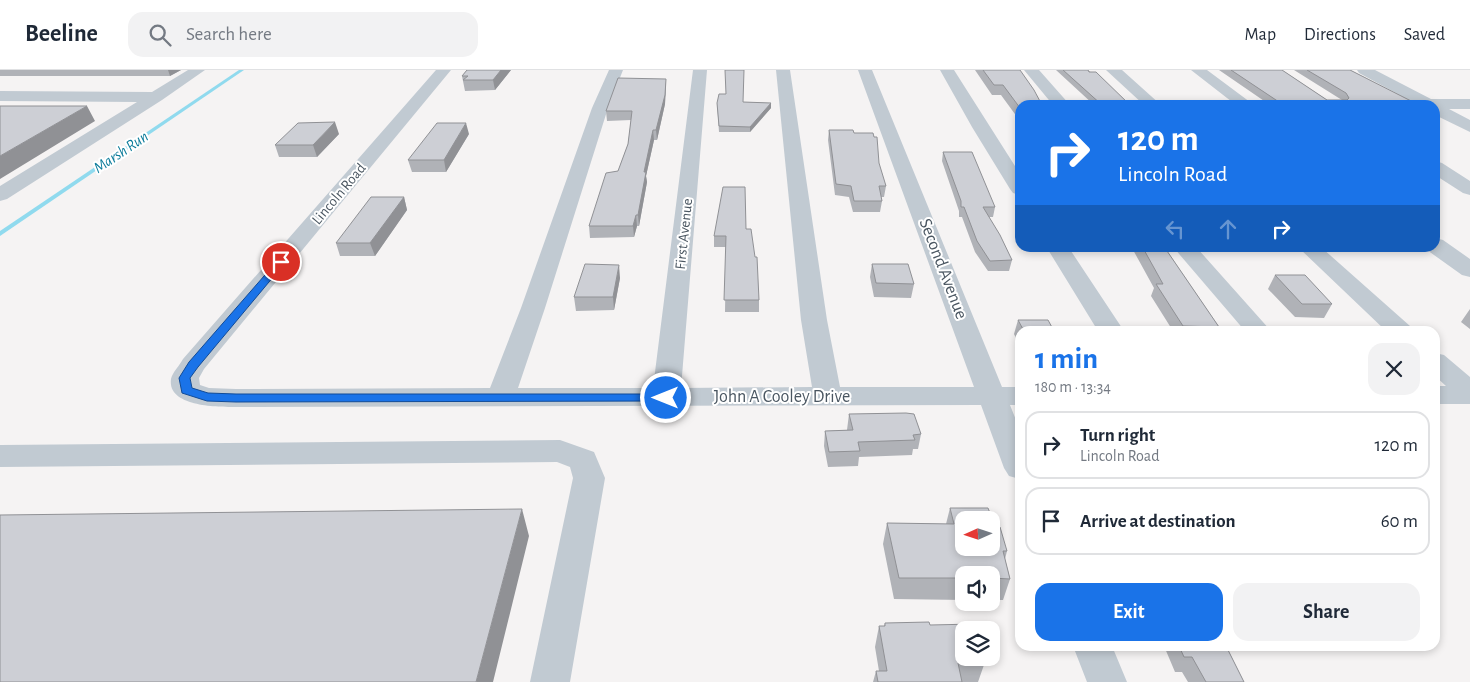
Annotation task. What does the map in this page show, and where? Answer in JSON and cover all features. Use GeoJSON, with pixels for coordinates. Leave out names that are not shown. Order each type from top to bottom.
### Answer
{"type":"FeatureCollection","features":[{"type":"Feature","properties":{"kind":"street"},"geometry":{"type":"LineString","coordinates":[[0,195],[198,70]]}},
{"type":"Feature","properties":{"kind":"street","name":"Lincoln Road"},"geometry":{"type":"LineString","coordinates":[[186,390],[185,378],[193,365],[444,70]]}},
{"type":"Feature","properties":{"kind":"street"},"geometry":{"type":"LineString","coordinates":[[500,398],[540,290],[600,108],[616,70]]}},
{"type":"Feature","properties":{"kind":"street","name":"First Avenue"},"geometry":{"type":"LineString","coordinates":[[666,398],[700,70]]}},
{"type":"Feature","properties":{"kind":"street"},"geometry":{"type":"LineString","coordinates":[[783,70],[814,320],[828,397]]}},
{"type":"Feature","properties":{"kind":"street","name":"Second Avenue"},"geometry":{"type":"LineString","coordinates":[[865,70],[1015,456]]}},
{"type":"Feature","properties":{"kind":"street"},"geometry":{"type":"LineString","coordinates":[[947,70],[980,127],[1015,181]]}},
{"type":"Feature","properties":{"kind":"street"},"geometry":{"type":"LineString","coordinates":[[1031,70],[1058,100]]}},
{"type":"Feature","properties":{"kind":"street"},"geometry":{"type":"LineString","coordinates":[[1113,70],[1147,100]]}},
{"type":"Feature","properties":{"kind":"street"},"geometry":{"type":"LineString","coordinates":[[1198,70],[1239,100]]}},
{"type":"Feature","properties":{"kind":"street"},"geometry":{"type":"LineString","coordinates":[[1364,70],[1421,100]]}},
{"type":"Feature","properties":{"kind":"street"},"geometry":{"type":"LineString","coordinates":[[0,96],[156,97]]}},
{"type":"Feature","properties":{"kind":"street"},"geometry":{"type":"LineString","coordinates":[[1440,105],[1470,104]]}},
{"type":"Feature","properties":{"kind":"street"},"geometry":{"type":"LineString","coordinates":[[1440,110],[1470,127]]}},
{"type":"Feature","properties":{"kind":"street"},"geometry":{"type":"LineString","coordinates":[[1440,170],[1470,189]]}},
{"type":"Feature","properties":{"kind":"street"},"geometry":{"type":"LineString","coordinates":[[1440,248],[1470,270]]}},
{"type":"Feature","properties":{"kind":"street"},"geometry":{"type":"LineString","coordinates":[[1061,252],[1108,326]]}},
{"type":"Feature","properties":{"kind":"street"},"geometry":{"type":"LineString","coordinates":[[1189,252],[1254,326]]}},
{"type":"Feature","properties":{"kind":"street"},"geometry":{"type":"LineString","coordinates":[[1314,252],[1396,326]]}},
{"type":"Feature","properties":{"kind":"street"},"geometry":{"type":"LineString","coordinates":[[1440,366],[1470,393]]}},
{"type":"Feature","properties":{"kind":"street","name":"John A Cooley Drive"},"geometry":{"type":"LineString","coordinates":[[186,390],[207,397],[236,398],[1015,396]]}},
{"type":"Feature","properties":{"kind":"street"},"geometry":{"type":"LineString","coordinates":[[1440,395],[1470,393]]}},
{"type":"Feature","properties":{"kind":"street"},"geometry":{"type":"LineString","coordinates":[[0,456],[560,451],[582,460],[588,478],[550,682]]}},
{"type":"Feature","properties":{"kind":"street"},"geometry":{"type":"LineString","coordinates":[[1094,651],[1106,682]]}},
{"type":"Feature","properties":{"kind":"building"},"geometry":{"type":"Polygon","coordinates":[[[467,70],[501,70],[493,80],[463,80],[468,76],[462,76],[467,70]]]}},
{"type":"Feature","properties":{"kind":"building"},"geometry":{"type":"Polygon","coordinates":[[[725,70],[744,70],[743,102],[771,103],[750,127],[719,126],[717,103],[719,94],[726,94],[725,70]]]}},
{"type":"Feature","properties":{"kind":"building"},"geometry":{"type":"Polygon","coordinates":[[[983,70],[1020,70],[1039,100],[1015,101],[1003,85],[994,85],[983,70]]]}},
{"type":"Feature","properties":{"kind":"building"},"geometry":{"type":"Polygon","coordinates":[[[1063,70],[1088,70],[1089,72],[1096,72],[1125,100],[1096,100],[1063,70]]]}},
{"type":"Feature","properties":{"kind":"building"},"geometry":{"type":"Polygon","coordinates":[[[1231,70],[1282,70],[1327,100],[1276,100],[1231,70]]]}},
{"type":"Feature","properties":{"kind":"building"},"geometry":{"type":"Polygon","coordinates":[[[1307,70],[1350,70],[1409,100],[1347,100],[1349,98],[1346,93],[1307,70]]]}},
{"type":"Feature","properties":{"kind":"building"},"geometry":{"type":"Polygon","coordinates":[[[618,78],[666,79],[665,95],[656,130],[653,130],[644,172],[646,172],[638,215],[636,215],[633,226],[589,226],[606,173],[618,171],[628,144],[632,111],[606,111],[618,78]]]}},
{"type":"Feature","properties":{"kind":"building"},"geometry":{"type":"Polygon","coordinates":[[[0,106],[87,106],[0,156],[0,106]]]}},
{"type":"Feature","properties":{"kind":"building"},"geometry":{"type":"Polygon","coordinates":[[[335,122],[313,145],[275,145],[298,123],[335,122]]]}},
{"type":"Feature","properties":{"kind":"building"},"geometry":{"type":"Polygon","coordinates":[[[437,123],[466,123],[444,160],[408,160],[437,123]]]}},
{"type":"Feature","properties":{"kind":"building"},"geometry":{"type":"Polygon","coordinates":[[[829,130],[853,130],[854,133],[873,133],[874,137],[877,137],[879,163],[886,186],[879,186],[882,201],[854,201],[851,186],[836,184],[829,130]]]}},
{"type":"Feature","properties":{"kind":"building"},"geometry":{"type":"Polygon","coordinates":[[[943,152],[972,152],[995,207],[983,207],[1012,260],[990,261],[977,241],[964,207],[961,207],[961,201],[943,152]]]}},
{"type":"Feature","properties":{"kind":"building"},"geometry":{"type":"Polygon","coordinates":[[[723,187],[745,187],[746,229],[751,229],[755,257],[757,257],[759,300],[724,300],[726,236],[714,236],[723,187]]]}},
{"type":"Feature","properties":{"kind":"building"},"geometry":{"type":"Polygon","coordinates":[[[371,197],[404,197],[370,243],[336,243],[371,197]]]}},
{"type":"Feature","properties":{"kind":"building"},"geometry":{"type":"Polygon","coordinates":[[[1145,252],[1168,252],[1218,326],[1183,326],[1156,284],[1163,284],[1145,252]]]}},
{"type":"Feature","properties":{"kind":"building"},"geometry":{"type":"Polygon","coordinates":[[[585,264],[619,265],[613,297],[574,297],[585,264]]]}},
{"type":"Feature","properties":{"kind":"building"},"geometry":{"type":"Polygon","coordinates":[[[872,264],[908,264],[914,284],[876,283],[872,264]]]}},
{"type":"Feature","properties":{"kind":"building"},"geometry":{"type":"Polygon","coordinates":[[[1275,275],[1305,275],[1332,304],[1302,304],[1275,275]]]}},
{"type":"Feature","properties":{"kind":"building"},"geometry":{"type":"Polygon","coordinates":[[[1018,320],[1048,320],[1051,326],[1021,326],[1018,320]]]}},
{"type":"Feature","properties":{"kind":"building"},"geometry":{"type":"Polygon","coordinates":[[[849,414],[914,414],[921,434],[913,435],[915,440],[858,442],[860,451],[829,452],[825,431],[853,430],[849,414]]]}},
{"type":"Feature","properties":{"kind":"building"},"geometry":{"type":"Polygon","coordinates":[[[950,508],[988,508],[989,511],[955,511],[955,556],[1000,556],[1000,527],[1007,551],[1003,551],[1010,579],[1000,578],[1000,566],[955,566],[955,578],[899,578],[887,523],[954,524],[950,508]]]}},
{"type":"Feature","properties":{"kind":"building"},"geometry":{"type":"Polygon","coordinates":[[[522,509],[476,682],[0,682],[0,515],[522,509]]]}},
{"type":"Feature","properties":{"kind":"building"},"geometry":{"type":"Polygon","coordinates":[[[929,622],[930,625],[955,624],[955,666],[959,666],[962,682],[878,682],[876,671],[887,671],[879,626],[885,626],[885,623],[929,622]]]}},
{"type":"Feature","properties":{"kind":"building"},"geometry":{"type":"Polygon","coordinates":[[[1181,651],[1228,651],[1244,682],[1206,682],[1192,657],[1184,657],[1181,651]]]}},
{"type":"Feature","properties":{"kind":"waterway","name":"Marsh Run"},"geometry":{"type":"LineString","coordinates":[[0,234],[242,70]]}},
{"type":"Feature","properties":{"kind":"route"},"geometry":{"type":"LineString","coordinates":[[281,262],[193,365],[185,378],[186,390],[207,397],[236,398],[666,398]]}}]}
